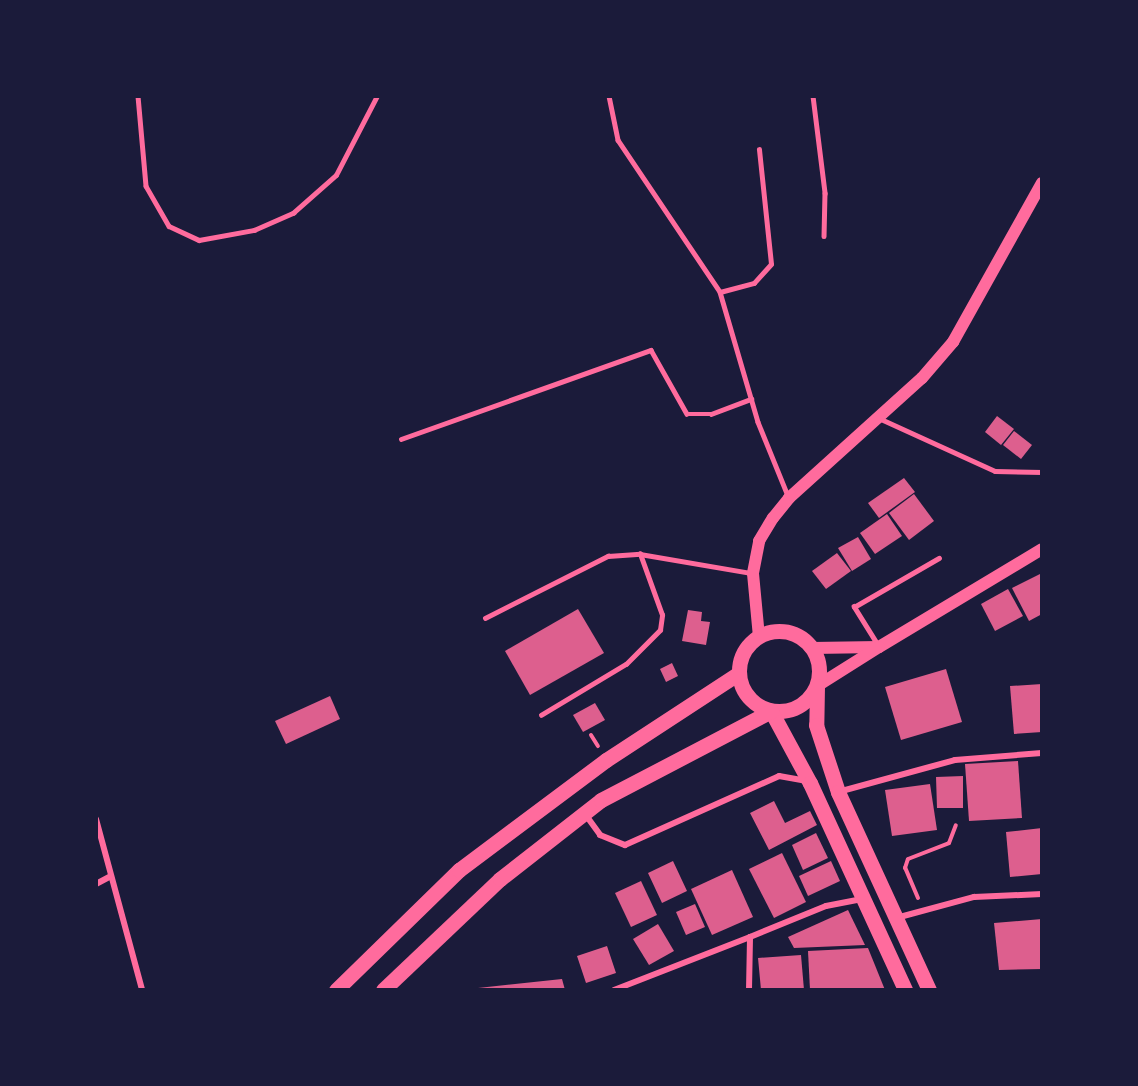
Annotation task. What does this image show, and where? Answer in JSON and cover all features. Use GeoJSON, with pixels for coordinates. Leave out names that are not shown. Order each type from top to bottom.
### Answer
{"type":"FeatureCollection","features":[{"type":"Feature","properties":{"kind":"main road"},"geometry":{"type":"LineString","coordinates":[[759,637],[753,573],[759,541],[789,498],[880,419],[953,342],[1042,183]]}},
{"type":"Feature","properties":{"kind":"main road"},"geometry":{"type":"LineString","coordinates":[[385,989],[500,879],[584,814],[703,742],[771,711],[799,707],[817,686],[1042,549]]}},
{"type":"Feature","properties":{"kind":"main road"},"geometry":{"type":"LineString","coordinates":[[879,647],[812,648],[791,633],[759,637],[746,649],[739,673],[749,697],[771,711],[810,783],[905,990]]}},
{"type":"Feature","properties":{"kind":"main road"},"geometry":{"type":"LineString","coordinates":[[812,648],[819,673],[816,725],[838,792],[929,990]]}},
{"type":"Feature","properties":{"kind":"main road"},"geometry":{"type":"LineString","coordinates":[[336,990],[459,870],[606,760],[739,673]]}},
{"type":"Feature","properties":{"kind":"street"},"geometry":{"type":"LineString","coordinates":[[838,792],[955,760],[1042,753]]}},
{"type":"Feature","properties":{"kind":"street"},"geometry":{"type":"LineString","coordinates":[[584,814],[600,835],[625,845],[779,776],[810,783]]}},
{"type":"Feature","properties":{"kind":"street"},"geometry":{"type":"LineString","coordinates":[[96,819],[142,990]]}},
{"type":"Feature","properties":{"kind":"street"},"geometry":{"type":"LineString","coordinates":[[96,884],[111,876]]}},
{"type":"Feature","properties":{"kind":"street"},"geometry":{"type":"LineString","coordinates":[[896,918],[974,897],[1042,894]]}},
{"type":"Feature","properties":{"kind":"street"},"geometry":{"type":"LineString","coordinates":[[614,990],[826,906],[864,898]]}},
{"type":"Feature","properties":{"kind":"street"},"geometry":{"type":"LineString","coordinates":[[749,990],[750,937]]}},
{"type":"Feature","properties":{"kind":"lane"},"geometry":{"type":"LineString","coordinates":[[138,96],[146,186],[169,226],[200,240],[254,230],[293,213],[336,175],[377,96]]}},
{"type":"Feature","properties":{"kind":"lane"},"geometry":{"type":"LineString","coordinates":[[609,96],[618,140],[720,292],[751,399],[789,498]]}},
{"type":"Feature","properties":{"kind":"lane"},"geometry":{"type":"LineString","coordinates":[[813,96],[825,193],[824,236]]}},
{"type":"Feature","properties":{"kind":"lane"},"geometry":{"type":"LineString","coordinates":[[720,292],[754,283],[771,264],[759,150]]}},
{"type":"Feature","properties":{"kind":"lane"},"geometry":{"type":"LineString","coordinates":[[401,439],[651,350],[687,414],[711,414],[751,399]]}},
{"type":"Feature","properties":{"kind":"lane"},"geometry":{"type":"LineString","coordinates":[[880,419],[995,471],[1042,472]]}},
{"type":"Feature","properties":{"kind":"lane"},"geometry":{"type":"LineString","coordinates":[[485,618],[608,556],[640,554],[753,573]]}},
{"type":"Feature","properties":{"kind":"lane"},"geometry":{"type":"LineString","coordinates":[[542,715],[626,664],[660,630],[662,615],[640,554]]}},
{"type":"Feature","properties":{"kind":"lane"},"geometry":{"type":"LineString","coordinates":[[879,647],[854,607],[939,558]]}},
{"type":"Feature","properties":{"kind":"path"},"geometry":{"type":"LineString","coordinates":[[924,911],[905,868],[908,859],[949,843],[956,825]]}},
{"type":"Feature","properties":{"kind":"building"},"geometry":{"type":"Polygon","coordinates":[[[997,416],[1014,429],[1001,445],[985,432],[997,416]]]}},
{"type":"Feature","properties":{"kind":"building"},"geometry":{"type":"Polygon","coordinates":[[[1014,431],[1032,445],[1021,459],[1003,445],[1014,431]]]}},
{"type":"Feature","properties":{"kind":"building"},"geometry":{"type":"Polygon","coordinates":[[[904,478],[915,492],[879,518],[868,503],[904,478]]]}},
{"type":"Feature","properties":{"kind":"building"},"geometry":{"type":"Polygon","coordinates":[[[914,494],[934,521],[909,540],[889,513],[914,494]]]}},
{"type":"Feature","properties":{"kind":"building"},"geometry":{"type":"Polygon","coordinates":[[[887,514],[902,536],[875,554],[860,533],[887,514]]]}},
{"type":"Feature","properties":{"kind":"building"},"geometry":{"type":"Polygon","coordinates":[[[858,537],[871,559],[852,571],[838,548],[858,537]]]}},
{"type":"Feature","properties":{"kind":"building"},"geometry":{"type":"Polygon","coordinates":[[[837,553],[851,571],[826,589],[812,571],[837,553]]]}},
{"type":"Feature","properties":{"kind":"building"},"geometry":{"type":"Polygon","coordinates":[[[1042,573],[1042,614],[1029,621],[1012,588],[1042,573]]]}},
{"type":"Feature","properties":{"kind":"building"},"geometry":{"type":"Polygon","coordinates":[[[1008,589],[1023,616],[995,631],[981,604],[1008,589]]]}},
{"type":"Feature","properties":{"kind":"building"},"geometry":{"type":"Polygon","coordinates":[[[578,609],[604,653],[530,695],[505,651],[578,609]]]}},
{"type":"Feature","properties":{"kind":"building"},"geometry":{"type":"Polygon","coordinates":[[[688,610],[702,612],[701,621],[710,622],[706,645],[682,641],[688,610]]]}},
{"type":"Feature","properties":{"kind":"building"},"geometry":{"type":"Polygon","coordinates":[[[672,663],[678,676],[666,682],[660,669],[672,663]]]}},
{"type":"Feature","properties":{"kind":"building"},"geometry":{"type":"Polygon","coordinates":[[[946,669],[962,722],[901,740],[885,687],[946,669]]]}},
{"type":"Feature","properties":{"kind":"building"},"geometry":{"type":"Polygon","coordinates":[[[1042,684],[1042,732],[1014,734],[1010,686],[1042,684]]]}},
{"type":"Feature","properties":{"kind":"building"},"geometry":{"type":"Polygon","coordinates":[[[330,696],[340,719],[286,744],[275,721],[330,696]]]}},
{"type":"Feature","properties":{"kind":"building"},"geometry":{"type":"Polygon","coordinates":[[[595,703],[605,720],[583,732],[573,715],[595,703]]]}},
{"type":"Feature","properties":{"kind":"building"},"geometry":{"type":"Polygon","coordinates":[[[1018,761],[1022,818],[969,821],[965,764],[1018,761]]]}},
{"type":"Feature","properties":{"kind":"building"},"geometry":{"type":"Polygon","coordinates":[[[963,776],[963,808],[937,808],[936,777],[963,776]]]}},
{"type":"Feature","properties":{"kind":"building"},"geometry":{"type":"Polygon","coordinates":[[[930,784],[937,830],[892,836],[885,790],[930,784]]]}},
{"type":"Feature","properties":{"kind":"building"},"geometry":{"type":"Polygon","coordinates":[[[774,801],[785,823],[810,811],[817,825],[769,850],[750,813],[774,801]]]}},
{"type":"Feature","properties":{"kind":"building"},"geometry":{"type":"Polygon","coordinates":[[[1042,828],[1042,874],[1010,877],[1006,832],[1042,828]]]}},
{"type":"Feature","properties":{"kind":"building"},"geometry":{"type":"Polygon","coordinates":[[[816,833],[828,858],[803,870],[792,845],[816,833]]]}},
{"type":"Feature","properties":{"kind":"building"},"geometry":{"type":"Polygon","coordinates":[[[782,853],[806,902],[774,918],[749,869],[782,853]]]}},
{"type":"Feature","properties":{"kind":"building"},"geometry":{"type":"Polygon","coordinates":[[[673,861],[687,891],[662,903],[648,873],[673,861]]]}},
{"type":"Feature","properties":{"kind":"building"},"geometry":{"type":"Polygon","coordinates":[[[831,861],[840,881],[808,896],[799,876],[831,861]]]}},
{"type":"Feature","properties":{"kind":"building"},"geometry":{"type":"Polygon","coordinates":[[[732,870],[753,917],[712,935],[691,889],[732,870]]]}},
{"type":"Feature","properties":{"kind":"building"},"geometry":{"type":"Polygon","coordinates":[[[641,881],[657,915],[631,927],[615,893],[641,881]]]}},
{"type":"Feature","properties":{"kind":"building"},"geometry":{"type":"Polygon","coordinates":[[[695,904],[705,927],[686,935],[676,912],[695,904]]]}},
{"type":"Feature","properties":{"kind":"building"},"geometry":{"type":"Polygon","coordinates":[[[848,910],[865,945],[794,948],[788,937],[848,910]]]}},
{"type":"Feature","properties":{"kind":"building"},"geometry":{"type":"Polygon","coordinates":[[[1042,919],[1042,969],[999,970],[994,923],[1042,919]]]}},
{"type":"Feature","properties":{"kind":"building"},"geometry":{"type":"Polygon","coordinates":[[[658,924],[674,951],[649,965],[633,939],[658,924]]]}},
{"type":"Feature","properties":{"kind":"building"},"geometry":{"type":"Polygon","coordinates":[[[607,946],[616,973],[586,983],[577,956],[607,946]]]}},
{"type":"Feature","properties":{"kind":"building"},"geometry":{"type":"Polygon","coordinates":[[[868,948],[885,990],[810,990],[808,951],[868,948]]]}},
{"type":"Feature","properties":{"kind":"building"},"geometry":{"type":"Polygon","coordinates":[[[801,955],[804,990],[761,990],[758,958],[801,955]]]}},
{"type":"Feature","properties":{"kind":"building"},"geometry":{"type":"Polygon","coordinates":[[[562,979],[565,990],[478,988],[562,979]]]}}]}
